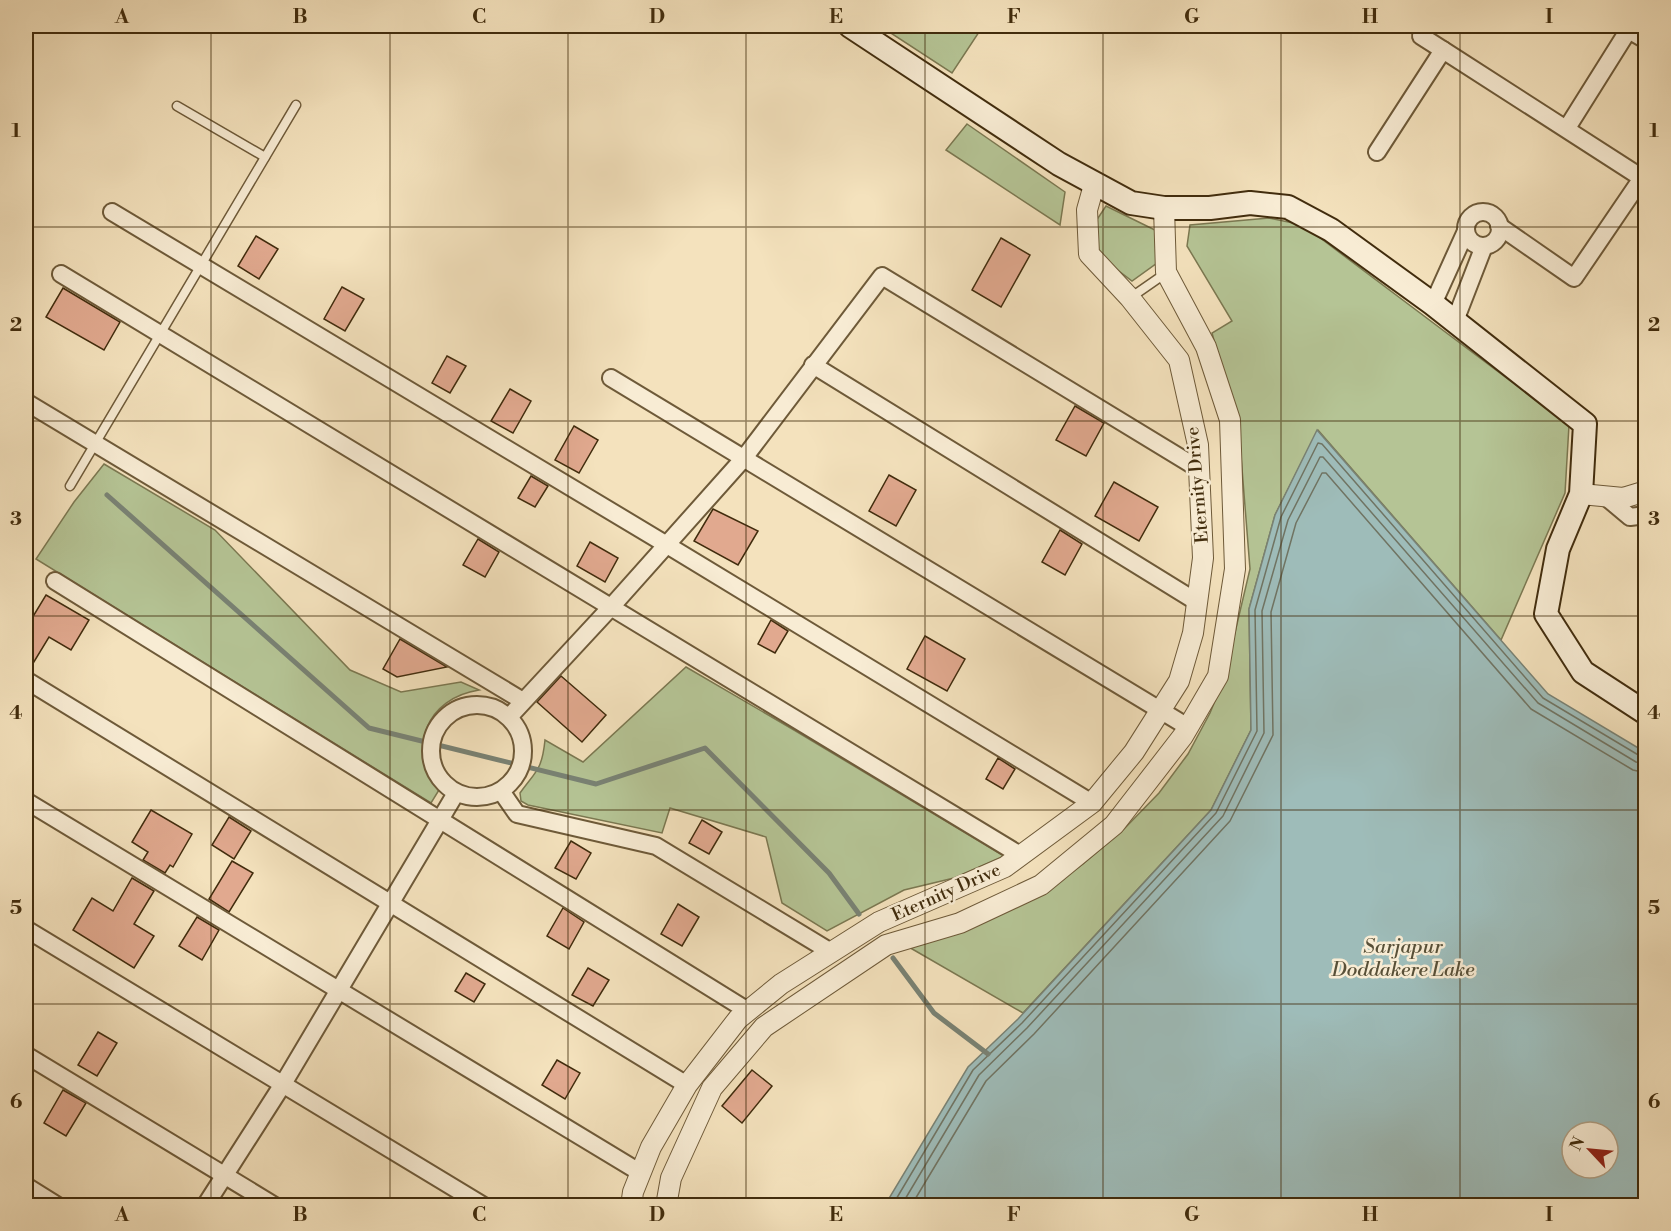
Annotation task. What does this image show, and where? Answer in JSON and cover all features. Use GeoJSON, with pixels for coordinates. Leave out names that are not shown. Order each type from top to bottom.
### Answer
{"type":"FeatureCollection","features":[{"type":"Feature","properties":{"kind":"main road"},"geometry":{"type":"LineString","coordinates":[[850,26],[1059,164],[1131,203],[1164,208],[1210,208],[1250,203],[1288,207],[1331,230],[1433,304],[1585,424],[1581,494],[1558,549],[1546,614],[1583,672],[1646,713]]}},
{"type":"Feature","properties":{"kind":"street"},"geometry":{"type":"LineString","coordinates":[[1567,128],[1627,27],[1646,40]]}},
{"type":"Feature","properties":{"kind":"street"},"geometry":{"type":"LineString","coordinates":[[1421,36],[1642,178],[1574,278],[1499,226],[1494,217],[1483,212],[1472,216],[1468,220],[1466,231],[1433,304]]}},
{"type":"Feature","properties":{"kind":"street"},"geometry":{"type":"LineString","coordinates":[[1377,152],[1443,50]]}},
{"type":"Feature","properties":{"kind":"street","name":"Eternity Drive"},"geometry":{"type":"LineString","coordinates":[[631,1206],[633,1192],[651,1147],[687,1085],[738,1019],[781,984],[879,922],[1005,867],[1092,803],[1134,752],[1179,681],[1193,633],[1203,558],[1198,445],[1179,360],[1130,298],[1089,254],[1087,210],[1094,185]]}},
{"type":"Feature","properties":{"kind":"street","name":"Eternity Drive"},"geometry":{"type":"LineString","coordinates":[[666,1206],[671,1178],[712,1088],[764,1027],[886,945],[960,923],[1041,885],[1114,825],[1188,727],[1218,676],[1235,569],[1230,420],[1206,347],[1166,272],[1164,208]]}},
{"type":"Feature","properties":{"kind":"street"},"geometry":{"type":"LineString","coordinates":[[112,212],[1092,803]]}},
{"type":"Feature","properties":{"kind":"street"},"geometry":{"type":"LineString","coordinates":[[1466,231],[1474,244],[1484,246],[1494,242],[1499,226]]}},
{"type":"Feature","properties":{"kind":"street"},"geometry":{"type":"LineString","coordinates":[[1455,321],[1484,246]]}},
{"type":"Feature","properties":{"kind":"street"},"geometry":{"type":"LineString","coordinates":[[61,274],[1020,855]]}},
{"type":"Feature","properties":{"kind":"street"},"geometry":{"type":"LineString","coordinates":[[509,717],[744,458],[882,276],[1199,469]]}},
{"type":"Feature","properties":{"kind":"street"},"geometry":{"type":"LineString","coordinates":[[813,365],[1197,602]]}},
{"type":"Feature","properties":{"kind":"street"},"geometry":{"type":"LineString","coordinates":[[611,378],[1188,727]]}},
{"type":"Feature","properties":{"kind":"street"},"geometry":{"type":"LineString","coordinates":[[26,402],[523,701]]}},
{"type":"Feature","properties":{"kind":"street"},"geometry":{"type":"LineString","coordinates":[[1581,494],[1623,498],[1646,491]]}},
{"type":"Feature","properties":{"kind":"street"},"geometry":{"type":"LineString","coordinates":[[1606,497],[1630,517],[1646,515]]}},
{"type":"Feature","properties":{"kind":"street"},"geometry":{"type":"LineString","coordinates":[[55,581],[748,1011]]}},
{"type":"Feature","properties":{"kind":"street"},"geometry":{"type":"LineString","coordinates":[[26,680],[687,1085]]}},
{"type":"Feature","properties":{"kind":"street"},"geometry":{"type":"LineString","coordinates":[[477,705],[498,710],[509,717],[520,732],[524,751],[520,770],[509,785],[501,791],[483,798],[472,798],[456,793],[444,784],[433,765],[431,744],[440,724],[456,710],[477,705]]}},
{"type":"Feature","properties":{"kind":"street"},"geometry":{"type":"LineString","coordinates":[[501,791],[517,814],[656,846],[831,952]]}},
{"type":"Feature","properties":{"kind":"street"},"geometry":{"type":"LineString","coordinates":[[205,1206],[283,1084],[456,793]]}},
{"type":"Feature","properties":{"kind":"street"},"geometry":{"type":"LineString","coordinates":[[26,801],[641,1173]]}},
{"type":"Feature","properties":{"kind":"street"},"geometry":{"type":"LineString","coordinates":[[26,929],[484,1206]]}},
{"type":"Feature","properties":{"kind":"street"},"geometry":{"type":"LineString","coordinates":[[26,1055],[274,1206]]}},
{"type":"Feature","properties":{"kind":"street"},"geometry":{"type":"LineString","coordinates":[[26,1186],[58,1206]]}},
{"type":"Feature","properties":{"kind":"lane"},"geometry":{"type":"LineString","coordinates":[[70,486],[296,105]]}},
{"type":"Feature","properties":{"kind":"lane"},"geometry":{"type":"LineString","coordinates":[[177,106],[265,158]]}},
{"type":"Feature","properties":{"kind":"lane"},"geometry":{"type":"LineString","coordinates":[[1130,298],[1166,272]]}},
{"type":"Feature","properties":{"kind":"green space"},"geometry":{"type":"Polygon","coordinates":[[[880,26],[983,26],[952,73],[880,26]]]}},
{"type":"Feature","properties":{"kind":"green space"},"geometry":{"type":"Polygon","coordinates":[[[967,124],[1065,192],[1060,225],[946,150],[967,124]]]}},
{"type":"Feature","properties":{"kind":"green space"},"geometry":{"type":"Polygon","coordinates":[[[1106,206],[1159,232],[1157,263],[1132,281],[1098,255],[1096,221],[1106,206]]]}},
{"type":"Feature","properties":{"kind":"green space"},"geometry":{"type":"Polygon","coordinates":[[[1269,218],[1303,225],[1569,425],[1565,493],[1501,640],[1318,430],[1275,515],[1249,609],[1251,730],[1211,810],[1023,1013],[907,946],[1060,880],[1083,864],[1124,829],[1159,793],[1188,754],[1210,713],[1219,691],[1233,641],[1250,569],[1239,431],[1212,333],[1232,321],[1187,246],[1190,225],[1269,218]]]}},
{"type":"Feature","properties":{"kind":"green space"},"geometry":{"type":"Polygon","coordinates":[[[104,464],[215,530],[350,670],[401,692],[461,682],[479,690],[461,695],[446,703],[427,727],[423,742],[424,758],[429,774],[439,790],[431,803],[36,559],[74,502],[104,464]]]}},
{"type":"Feature","properties":{"kind":"green space"},"geometry":{"type":"Polygon","coordinates":[[[686,667],[1004,856],[954,878],[904,890],[827,931],[782,903],[766,837],[670,808],[662,833],[528,805],[521,801],[520,793],[540,764],[545,740],[583,762],[686,667]]]}},
{"type":"Feature","properties":{"kind":"water","name":"Sarjapur Doddakere Lake"},"geometry":{"type":"Polygon","coordinates":[[[1317,430],[1548,694],[1645,752],[1645,1205],[885,1205],[968,1067],[1018,1019],[1211,810],[1251,730],[1249,609],[1275,515],[1317,430]]]}},
{"type":"Feature","properties":{"kind":"building"},"geometry":{"type":"Polygon","coordinates":[[[256,236],[278,249],[259,279],[238,266],[256,236]]]}},
{"type":"Feature","properties":{"kind":"building"},"geometry":{"type":"Polygon","coordinates":[[[1001,238],[1030,255],[1001,307],[972,290],[1001,238]]]}},
{"type":"Feature","properties":{"kind":"building"},"geometry":{"type":"Polygon","coordinates":[[[342,287],[364,299],[345,331],[324,319],[342,287]]]}},
{"type":"Feature","properties":{"kind":"building"},"geometry":{"type":"Polygon","coordinates":[[[63,288],[120,322],[104,350],[46,317],[63,288]]]}},
{"type":"Feature","properties":{"kind":"building"},"geometry":{"type":"Polygon","coordinates":[[[447,356],[466,366],[450,393],[432,383],[447,356]]]}},
{"type":"Feature","properties":{"kind":"building"},"geometry":{"type":"Polygon","coordinates":[[[510,389],[531,401],[513,433],[491,421],[510,389]]]}},
{"type":"Feature","properties":{"kind":"building"},"geometry":{"type":"Polygon","coordinates":[[[1075,406],[1104,423],[1086,456],[1056,440],[1075,406]]]}},
{"type":"Feature","properties":{"kind":"building"},"geometry":{"type":"Polygon","coordinates":[[[574,426],[598,440],[579,473],[555,460],[574,426]]]}},
{"type":"Feature","properties":{"kind":"building"},"geometry":{"type":"Polygon","coordinates":[[[889,475],[916,490],[896,526],[869,511],[889,475]]]}},
{"type":"Feature","properties":{"kind":"building"},"geometry":{"type":"Polygon","coordinates":[[[531,476],[548,486],[535,507],[518,498],[531,476]]]}},
{"type":"Feature","properties":{"kind":"building"},"geometry":{"type":"Polygon","coordinates":[[[1114,482],[1158,507],[1139,541],[1095,516],[1114,482]]]}},
{"type":"Feature","properties":{"kind":"building"},"geometry":{"type":"Polygon","coordinates":[[[713,509],[758,531],[738,565],[694,541],[713,509]]]}},
{"type":"Feature","properties":{"kind":"building"},"geometry":{"type":"Polygon","coordinates":[[[1060,530],[1082,544],[1065,575],[1042,562],[1060,530]]]}},
{"type":"Feature","properties":{"kind":"building"},"geometry":{"type":"Polygon","coordinates":[[[478,539],[499,552],[485,577],[463,565],[478,539]]]}},
{"type":"Feature","properties":{"kind":"building"},"geometry":{"type":"Polygon","coordinates":[[[590,542],[618,558],[605,582],[577,566],[590,542]]]}},
{"type":"Feature","properties":{"kind":"building"},"geometry":{"type":"Polygon","coordinates":[[[46,595],[89,620],[71,650],[49,637],[29,670],[26,670],[26,628],[46,595]]]}},
{"type":"Feature","properties":{"kind":"building"},"geometry":{"type":"Polygon","coordinates":[[[771,620],[788,631],[775,653],[758,644],[771,620]]]}},
{"type":"Feature","properties":{"kind":"building"},"geometry":{"type":"Polygon","coordinates":[[[925,636],[965,659],[947,691],[907,669],[925,636]]]}},
{"type":"Feature","properties":{"kind":"building"},"geometry":{"type":"Polygon","coordinates":[[[400,639],[447,667],[397,677],[383,669],[400,639]]]}},
{"type":"Feature","properties":{"kind":"building"},"geometry":{"type":"Polygon","coordinates":[[[561,676],[606,715],[582,742],[537,702],[561,676]]]}},
{"type":"Feature","properties":{"kind":"building"},"geometry":{"type":"Polygon","coordinates":[[[998,758],[1015,769],[1003,789],[986,779],[998,758]]]}},
{"type":"Feature","properties":{"kind":"building"},"geometry":{"type":"Polygon","coordinates":[[[151,810],[192,834],[173,867],[170,865],[165,873],[143,860],[148,852],[132,842],[151,810]]]}},
{"type":"Feature","properties":{"kind":"building"},"geometry":{"type":"Polygon","coordinates":[[[229,817],[251,831],[234,859],[212,845],[229,817]]]}},
{"type":"Feature","properties":{"kind":"building"},"geometry":{"type":"Polygon","coordinates":[[[702,820],[722,832],[709,854],[689,843],[702,820]]]}},
{"type":"Feature","properties":{"kind":"building"},"geometry":{"type":"Polygon","coordinates":[[[571,841],[591,853],[576,879],[555,868],[571,841]]]}},
{"type":"Feature","properties":{"kind":"building"},"geometry":{"type":"Polygon","coordinates":[[[232,861],[253,873],[229,912],[209,899],[232,861]]]}},
{"type":"Feature","properties":{"kind":"building"},"geometry":{"type":"Polygon","coordinates":[[[132,878],[154,891],[134,924],[154,936],[134,968],[73,930],[92,898],[113,911],[132,878]]]}},
{"type":"Feature","properties":{"kind":"building"},"geometry":{"type":"Polygon","coordinates":[[[678,904],[699,917],[682,946],[661,934],[678,904]]]}},
{"type":"Feature","properties":{"kind":"building"},"geometry":{"type":"Polygon","coordinates":[[[563,908],[584,922],[569,949],[547,936],[563,908]]]}},
{"type":"Feature","properties":{"kind":"building"},"geometry":{"type":"Polygon","coordinates":[[[197,917],[219,930],[202,960],[179,946],[197,917]]]}},
{"type":"Feature","properties":{"kind":"building"},"geometry":{"type":"Polygon","coordinates":[[[588,968],[609,980],[593,1006],[572,995],[588,968]]]}},
{"type":"Feature","properties":{"kind":"building"},"geometry":{"type":"Polygon","coordinates":[[[466,973],[485,984],[474,1002],[455,991],[466,973]]]}},
{"type":"Feature","properties":{"kind":"building"},"geometry":{"type":"Polygon","coordinates":[[[98,1032],[117,1043],[97,1076],[78,1065],[98,1032]]]}},
{"type":"Feature","properties":{"kind":"building"},"geometry":{"type":"Polygon","coordinates":[[[557,1060],[580,1073],[565,1099],[542,1085],[557,1060]]]}},
{"type":"Feature","properties":{"kind":"building"},"geometry":{"type":"Polygon","coordinates":[[[752,1070],[772,1086],[742,1123],[722,1106],[752,1070]]]}},
{"type":"Feature","properties":{"kind":"building"},"geometry":{"type":"Polygon","coordinates":[[[63,1090],[86,1103],[66,1136],[44,1123],[63,1090]]]}},
{"type":"Feature","properties":{"kind":"waterway"},"geometry":{"type":"LineString","coordinates":[[107,495],[369,728],[596,784],[705,748],[829,873],[859,914]]}},
{"type":"Feature","properties":{"kind":"waterway"},"geometry":{"type":"LineString","coordinates":[[893,958],[934,1013],[988,1054]]}}]}
